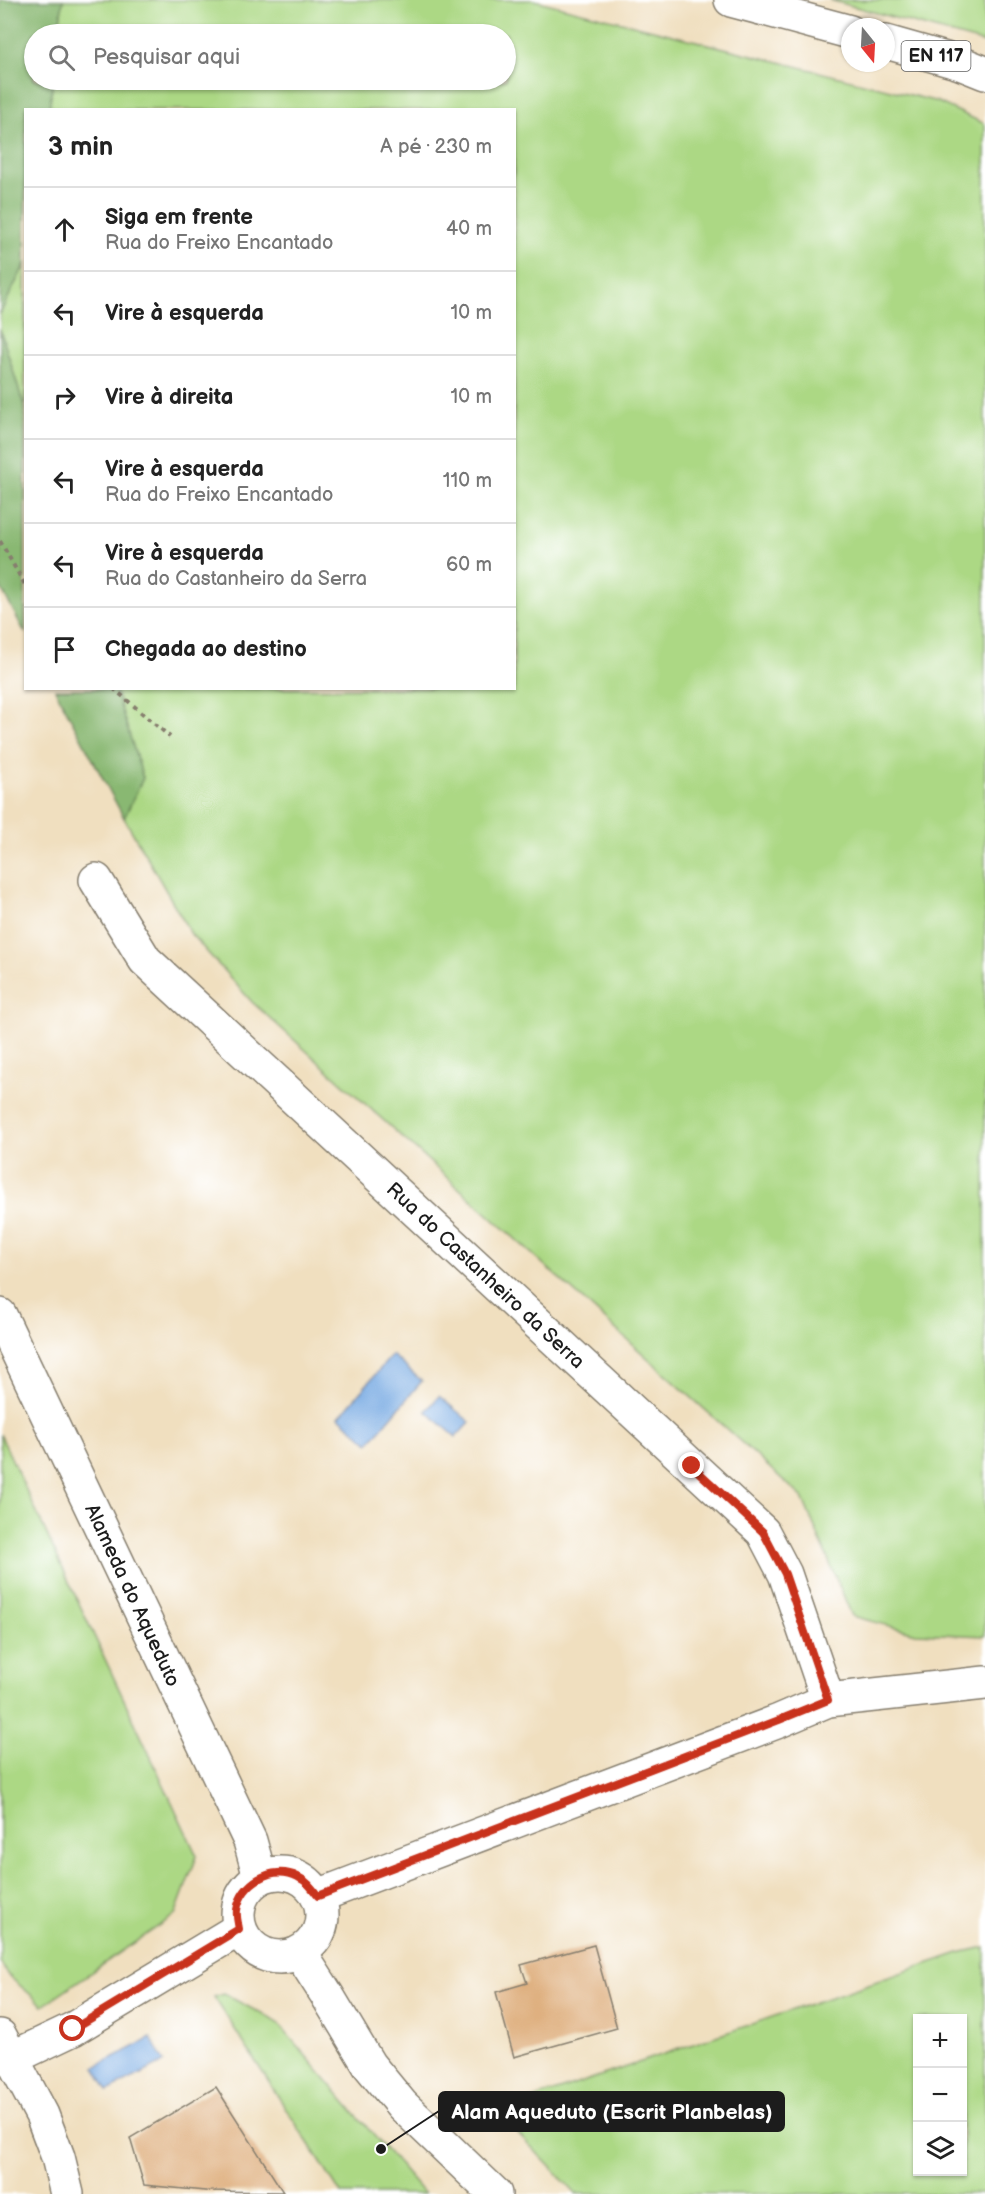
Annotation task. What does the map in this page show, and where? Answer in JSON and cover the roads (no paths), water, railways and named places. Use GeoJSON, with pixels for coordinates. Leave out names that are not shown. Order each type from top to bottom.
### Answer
{"type":"FeatureCollection","features":[{"type":"Feature","properties":{"kind":"street"},"geometry":{"type":"LineString","coordinates":[[731,0],[841,30]]}},
{"type":"Feature","properties":{"kind":"street","name":"EN 117"},"geometry":{"type":"LineString","coordinates":[[895,45],[960,63],[985,73]]}},
{"type":"Feature","properties":{"kind":"street","name":"Rua do Castanheiro da Serra"},"geometry":{"type":"LineString","coordinates":[[96,880],[145,960],[763,1532],[785,1574],[828,1700]]}},
{"type":"Feature","properties":{"kind":"street","name":"Alameda do Aqueduto"},"geometry":{"type":"LineString","coordinates":[[0,1315],[250,1841],[260,1877]]}},
{"type":"Feature","properties":{"kind":"street"},"geometry":{"type":"LineString","coordinates":[[318,1896],[828,1700],[985,1683]]}},
{"type":"Feature","properties":{"kind":"street"},"geometry":{"type":"LineString","coordinates":[[283,1873],[297,1876],[309,1884],[318,1896],[323,1917],[320,1932],[312,1944],[300,1953],[286,1958],[271,1957],[257,1952],[246,1942],[239,1929],[236,1912],[240,1898],[260,1877],[283,1873]]}},
{"type":"Feature","properties":{"kind":"street"},"geometry":{"type":"LineString","coordinates":[[67,2194],[58,2157],[42,2115],[6,2047],[73,2029],[239,1929]]}},
{"type":"Feature","properties":{"kind":"street"},"geometry":{"type":"LineString","coordinates":[[300,1953],[369,2065],[402,2105],[495,2194]]}},
{"type":"Feature","properties":{"kind":"water"},"geometry":{"type":"Polygon","coordinates":[[[392,1355],[422,1381],[369,1443],[339,1417],[392,1355]]]}},
{"type":"Feature","properties":{"kind":"water"},"geometry":{"type":"Polygon","coordinates":[[[439,1396],[470,1422],[456,1437],[426,1411],[439,1396]]]}},
{"type":"Feature","properties":{"kind":"water"},"geometry":{"type":"Polygon","coordinates":[[[151,2038],[164,2062],[108,2091],[95,2067],[151,2038]]]}},
{"type":"Feature","properties":{"kind":"place","name":"Alam Aqueduto (Escrit Planbelas)"},"geometry":{"type":"Point","coordinates":[381,2149]}}]}
